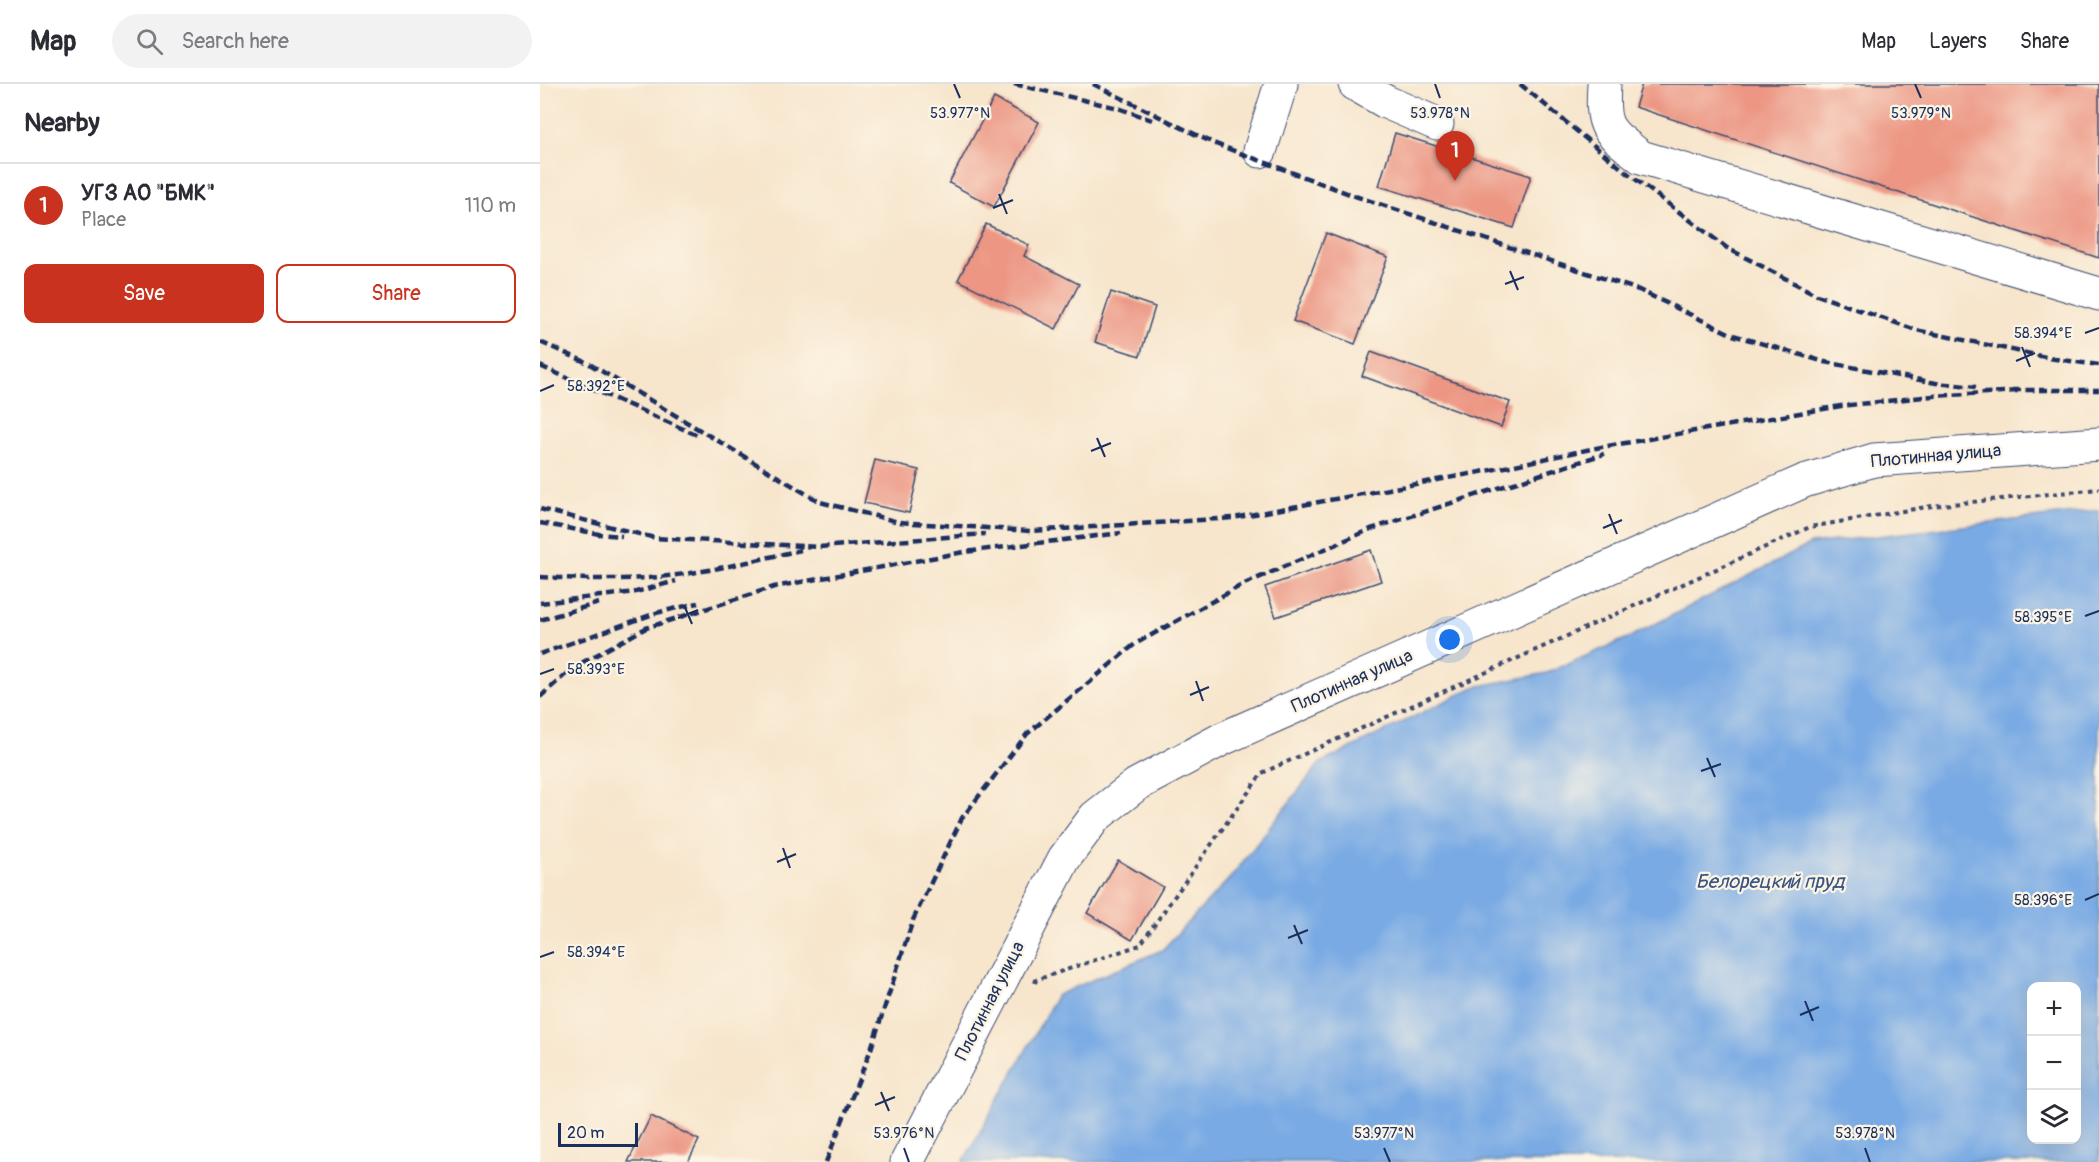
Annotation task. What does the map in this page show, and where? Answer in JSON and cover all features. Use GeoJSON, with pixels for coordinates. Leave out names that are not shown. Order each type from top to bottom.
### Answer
{"type":"FeatureCollection","features":[{"type":"Feature","properties":{"kind":"street"},"geometry":{"type":"LineString","coordinates":[[1260,151],[1281,84]]}},
{"type":"Feature","properties":{"kind":"street"},"geometry":{"type":"LineString","coordinates":[[1355,84],[1386,102],[1437,124]]}},
{"type":"Feature","properties":{"kind":"street"},"geometry":{"type":"LineString","coordinates":[[1604,84],[1602,112],[1611,133],[1641,157],[2099,294]]}},
{"type":"Feature","properties":{"kind":"street","name":"Плотинная улица"},"geometry":{"type":"LineString","coordinates":[[907,1162],[1064,859],[1095,817],[1136,785],[1222,739],[1804,481],[1874,459],[2099,444]]}},
{"type":"Feature","properties":{"kind":"path"},"geometry":{"type":"LineString","coordinates":[[1031,990],[1036,980],[1140,945],[1262,773],[1810,527],[1932,506],[2099,489]]}},
{"type":"Feature","properties":{"kind":"water","name":"Белорецкий пруд"},"geometry":{"type":"Polygon","coordinates":[[[2099,510],[2099,1162],[963,1162],[1057,995],[1162,950],[1231,877],[1320,763],[1474,687],[1547,673],[1630,637],[1811,544],[2099,510]]]}},
{"type":"Feature","properties":{"kind":"building"},"geometry":{"type":"Polygon","coordinates":[[[1642,84],[2099,84],[2099,258],[1635,107],[1642,84]]]}},
{"type":"Feature","properties":{"kind":"building"},"geometry":{"type":"Polygon","coordinates":[[[994,98],[1039,122],[994,207],[949,183],[994,98]]]}},
{"type":"Feature","properties":{"kind":"building"},"geometry":{"type":"Polygon","coordinates":[[[1395,133],[1531,176],[1514,228],[1379,186],[1395,133]]]}},
{"type":"Feature","properties":{"kind":"building"},"geometry":{"type":"Polygon","coordinates":[[[986,224],[1029,245],[1024,256],[1079,284],[1056,329],[958,280],[986,224]]]}},
{"type":"Feature","properties":{"kind":"building"},"geometry":{"type":"Polygon","coordinates":[[[1326,233],[1388,257],[1355,344],[1293,321],[1326,233]]]}},
{"type":"Feature","properties":{"kind":"building"},"geometry":{"type":"Polygon","coordinates":[[[1111,292],[1155,307],[1140,356],[1095,342],[1111,292]]]}},
{"type":"Feature","properties":{"kind":"building"},"geometry":{"type":"Polygon","coordinates":[[[1371,352],[1510,402],[1501,427],[1362,376],[1371,352]]]}},
{"type":"Feature","properties":{"kind":"building"},"geometry":{"type":"Polygon","coordinates":[[[875,460],[919,470],[909,513],[864,503],[875,460]]]}},
{"type":"Feature","properties":{"kind":"building"},"geometry":{"type":"Polygon","coordinates":[[[1371,550],[1381,581],[1276,617],[1265,587],[1371,550]]]}},
{"type":"Feature","properties":{"kind":"building"},"geometry":{"type":"Polygon","coordinates":[[[1118,860],[1163,887],[1132,940],[1087,913],[1118,860]]]}},
{"type":"Feature","properties":{"kind":"building"},"geometry":{"type":"Polygon","coordinates":[[[651,1116],[699,1140],[688,1162],[628,1162],[651,1116]]]}},
{"type":"Feature","properties":{"kind":"railway"},"geometry":{"type":"LineString","coordinates":[[1014,84],[1118,108],[1152,120]]}},
{"type":"Feature","properties":{"kind":"railway"},"geometry":{"type":"LineString","coordinates":[[1093,84],[1213,143],[1355,196],[1639,290],[1733,335],[1825,362],[1936,383],[1976,387]]}},
{"type":"Feature","properties":{"kind":"railway"},"geometry":{"type":"LineString","coordinates":[[1520,84],[1626,172],[1727,248],[1817,295],[1916,330],[2055,359],[2099,365]]}},
{"type":"Feature","properties":{"kind":"railway"},"geometry":{"type":"LineString","coordinates":[[540,342],[588,363],[820,502],[899,522],[1030,531],[1233,518],[1596,448],[1841,406],[1933,396],[2019,391]]}},
{"type":"Feature","properties":{"kind":"railway"},"geometry":{"type":"LineString","coordinates":[[540,366],[697,435]]}},
{"type":"Feature","properties":{"kind":"railway"},"geometry":{"type":"LineString","coordinates":[[2012,390],[2099,390]]}},
{"type":"Feature","properties":{"kind":"railway"},"geometry":{"type":"LineString","coordinates":[[826,1162],[871,1049],[913,920],[962,818],[1027,734],[1135,644],[1242,585],[1371,529],[1604,454]]}},
{"type":"Feature","properties":{"kind":"railway"},"geometry":{"type":"LineString","coordinates":[[540,509],[655,538],[819,547],[985,534]]}},
{"type":"Feature","properties":{"kind":"railway"},"geometry":{"type":"LineString","coordinates":[[540,523],[622,536]]}},
{"type":"Feature","properties":{"kind":"railway"},"geometry":{"type":"LineString","coordinates":[[540,697],[574,667],[646,628],[774,587],[964,552],[1121,533]]}},
{"type":"Feature","properties":{"kind":"railway"},"geometry":{"type":"LineString","coordinates":[[540,577],[633,579],[666,576],[724,567],[801,550]]}},
{"type":"Feature","properties":{"kind":"railway"},"geometry":{"type":"LineString","coordinates":[[540,603],[636,592],[676,581]]}},
{"type":"Feature","properties":{"kind":"railway"},"geometry":{"type":"LineString","coordinates":[[540,620],[599,603]]}},
{"type":"Feature","properties":{"kind":"railway"},"geometry":{"type":"LineString","coordinates":[[540,654],[656,613],[698,603]]}},
{"type":"Feature","properties":{"kind":"place","name":"УГЗ АО \"БМК\""},"geometry":{"type":"Point","coordinates":[1455,181]}}]}
